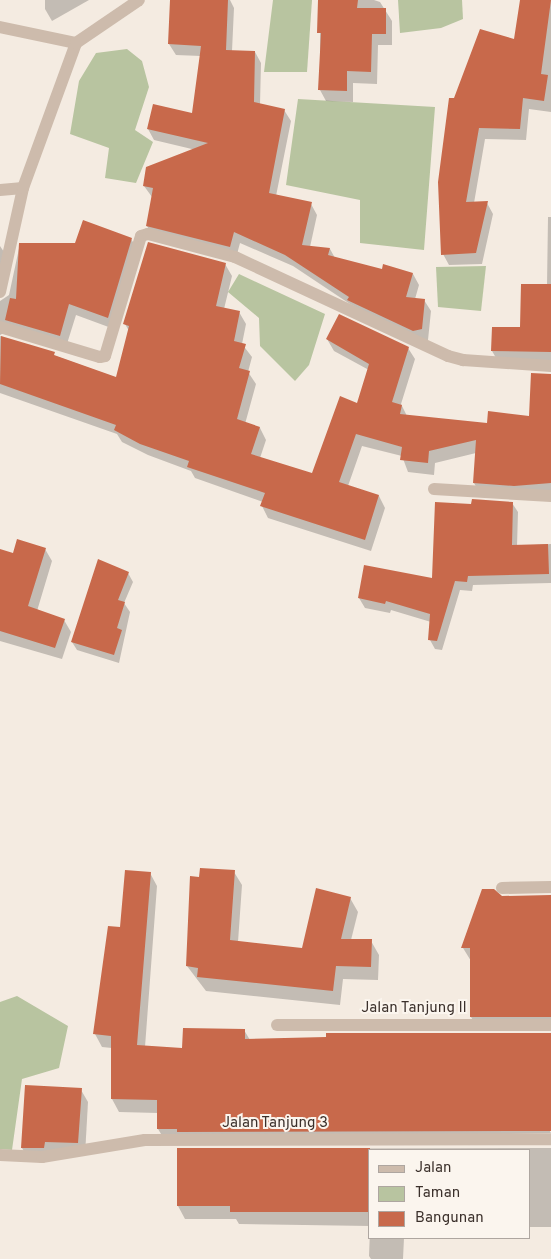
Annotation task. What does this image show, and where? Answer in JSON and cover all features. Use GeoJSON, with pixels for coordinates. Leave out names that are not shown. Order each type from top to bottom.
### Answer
{"type":"FeatureCollection","features":[{"type":"Feature","properties":{"kind":"street"},"geometry":{"type":"LineString","coordinates":[[0,292],[23,188],[76,43],[139,0]]}},
{"type":"Feature","properties":{"kind":"street"},"geometry":{"type":"LineString","coordinates":[[0,27],[76,43]]}},
{"type":"Feature","properties":{"kind":"street"},"geometry":{"type":"LineString","coordinates":[[0,190],[23,188]]}},
{"type":"Feature","properties":{"kind":"street"},"geometry":{"type":"LineString","coordinates":[[0,327],[100,357],[106,356],[141,236],[148,234],[235,257],[448,356],[463,360],[551,366]]}},
{"type":"Feature","properties":{"kind":"street"},"geometry":{"type":"LineString","coordinates":[[434,489],[551,496]]}},
{"type":"Feature","properties":{"kind":"street"},"geometry":{"type":"LineString","coordinates":[[502,888],[551,887]]}},
{"type":"Feature","properties":{"kind":"street","name":"Jalan Tanjung II"},"geometry":{"type":"LineString","coordinates":[[277,1025],[551,1025]]}},
{"type":"Feature","properties":{"kind":"street","name":"Jalan Tanjung 3"},"geometry":{"type":"LineString","coordinates":[[0,1155],[42,1157],[145,1140],[551,1139]]}},
{"type":"Feature","properties":{"kind":"green space"},"geometry":{"type":"Polygon","coordinates":[[[273,0],[312,0],[307,72],[264,72],[273,0]]]}},
{"type":"Feature","properties":{"kind":"green space"},"geometry":{"type":"Polygon","coordinates":[[[398,0],[462,0],[463,19],[441,28],[400,33],[398,0]]]}},
{"type":"Feature","properties":{"kind":"green space"},"geometry":{"type":"Polygon","coordinates":[[[127,49],[142,61],[149,87],[135,130],[153,142],[136,183],[105,178],[109,148],[70,134],[79,81],[96,53],[127,49]]]}},
{"type":"Feature","properties":{"kind":"green space"},"geometry":{"type":"Polygon","coordinates":[[[298,99],[435,107],[424,250],[360,243],[360,200],[286,185],[298,99]]]}},
{"type":"Feature","properties":{"kind":"green space"},"geometry":{"type":"Polygon","coordinates":[[[486,266],[481,311],[438,307],[436,267],[486,266]]]}},
{"type":"Feature","properties":{"kind":"green space"},"geometry":{"type":"Polygon","coordinates":[[[239,274],[325,314],[309,365],[295,381],[260,346],[259,318],[228,292],[239,274]]]}},
{"type":"Feature","properties":{"kind":"green space"},"geometry":{"type":"Polygon","coordinates":[[[17,996],[68,1026],[59,1068],[22,1079],[12,1150],[0,1149],[0,1002],[17,996]]]}},
{"type":"Feature","properties":{"kind":"building"},"geometry":{"type":"Polygon","coordinates":[[[170,0],[228,0],[226,50],[255,51],[254,102],[285,109],[269,193],[312,202],[302,245],[330,248],[328,255],[382,269],[383,264],[413,273],[406,297],[425,299],[422,329],[413,331],[347,300],[349,297],[285,255],[234,232],[230,247],[146,226],[153,188],[143,186],[146,167],[208,143],[147,129],[153,104],[192,113],[201,46],[168,44],[170,0]]]}},
{"type":"Feature","properties":{"kind":"building"},"geometry":{"type":"Polygon","coordinates":[[[318,0],[358,0],[357,8],[386,8],[386,34],[372,34],[371,72],[347,71],[347,91],[318,90],[321,33],[317,33],[318,0]]]}},
{"type":"Feature","properties":{"kind":"building"},"geometry":{"type":"Polygon","coordinates":[[[520,0],[551,0],[541,74],[548,75],[544,101],[523,98],[520,129],[479,128],[466,202],[488,201],[476,253],[441,255],[438,182],[449,98],[454,98],[480,29],[514,39],[520,0]]]}},
{"type":"Feature","properties":{"kind":"building"},"geometry":{"type":"Polygon","coordinates":[[[83,220],[132,238],[108,318],[69,304],[60,336],[5,320],[10,298],[16,299],[19,243],[75,243],[83,220]]]}},
{"type":"Feature","properties":{"kind":"building"},"geometry":{"type":"Polygon","coordinates":[[[148,242],[226,263],[216,306],[240,311],[234,341],[246,344],[239,368],[250,371],[237,419],[260,427],[251,454],[312,473],[340,396],[357,403],[369,364],[326,339],[339,314],[409,347],[392,402],[402,405],[400,414],[487,423],[488,411],[529,416],[531,373],[551,374],[551,483],[514,486],[473,483],[476,440],[429,451],[428,463],[400,460],[402,447],[356,434],[339,482],[379,495],[365,540],[260,506],[265,493],[187,467],[189,461],[140,444],[114,430],[116,425],[0,384],[1,336],[55,352],[54,355],[116,377],[129,326],[123,324],[148,242]]]}},
{"type":"Feature","properties":{"kind":"building"},"geometry":{"type":"Polygon","coordinates":[[[521,284],[551,284],[551,352],[491,351],[492,327],[520,327],[521,284]]]}},
{"type":"Feature","properties":{"kind":"building"},"geometry":{"type":"Polygon","coordinates":[[[472,499],[513,502],[512,545],[548,544],[549,574],[468,576],[467,582],[455,581],[437,641],[428,640],[430,614],[386,601],[385,604],[358,598],[364,565],[432,578],[435,502],[471,504],[472,499]]]}},
{"type":"Feature","properties":{"kind":"building"},"geometry":{"type":"Polygon","coordinates":[[[17,539],[46,548],[28,606],[65,619],[55,648],[0,631],[0,549],[13,553],[17,539]]]}},
{"type":"Feature","properties":{"kind":"building"},"geometry":{"type":"Polygon","coordinates":[[[98,559],[129,572],[118,600],[125,602],[117,628],[122,630],[114,655],[71,642],[98,559]]]}},
{"type":"Feature","properties":{"kind":"building"},"geometry":{"type":"Polygon","coordinates":[[[200,868],[235,870],[230,940],[302,948],[316,888],[351,897],[341,939],[372,939],[371,967],[336,966],[333,991],[197,977],[198,968],[186,966],[190,876],[199,877],[200,868]]]}},
{"type":"Feature","properties":{"kind":"building"},"geometry":{"type":"Polygon","coordinates":[[[125,870],[151,872],[137,1045],[182,1048],[183,1028],[245,1029],[245,1039],[326,1037],[326,1033],[551,1033],[551,1131],[177,1132],[177,1129],[157,1129],[157,1100],[111,1099],[111,1036],[93,1034],[108,926],[120,927],[125,870]]]}},
{"type":"Feature","properties":{"kind":"building"},"geometry":{"type":"Polygon","coordinates":[[[482,889],[494,889],[502,896],[551,895],[551,1017],[470,1017],[470,948],[461,948],[482,889]]]}},
{"type":"Feature","properties":{"kind":"building"},"geometry":{"type":"Polygon","coordinates":[[[25,1085],[82,1088],[78,1143],[45,1142],[44,1148],[21,1148],[25,1085]]]}},
{"type":"Feature","properties":{"kind":"building"},"geometry":{"type":"Polygon","coordinates":[[[177,1148],[370,1148],[368,1149],[368,1212],[230,1212],[230,1206],[177,1206],[177,1148]]]}}]}
